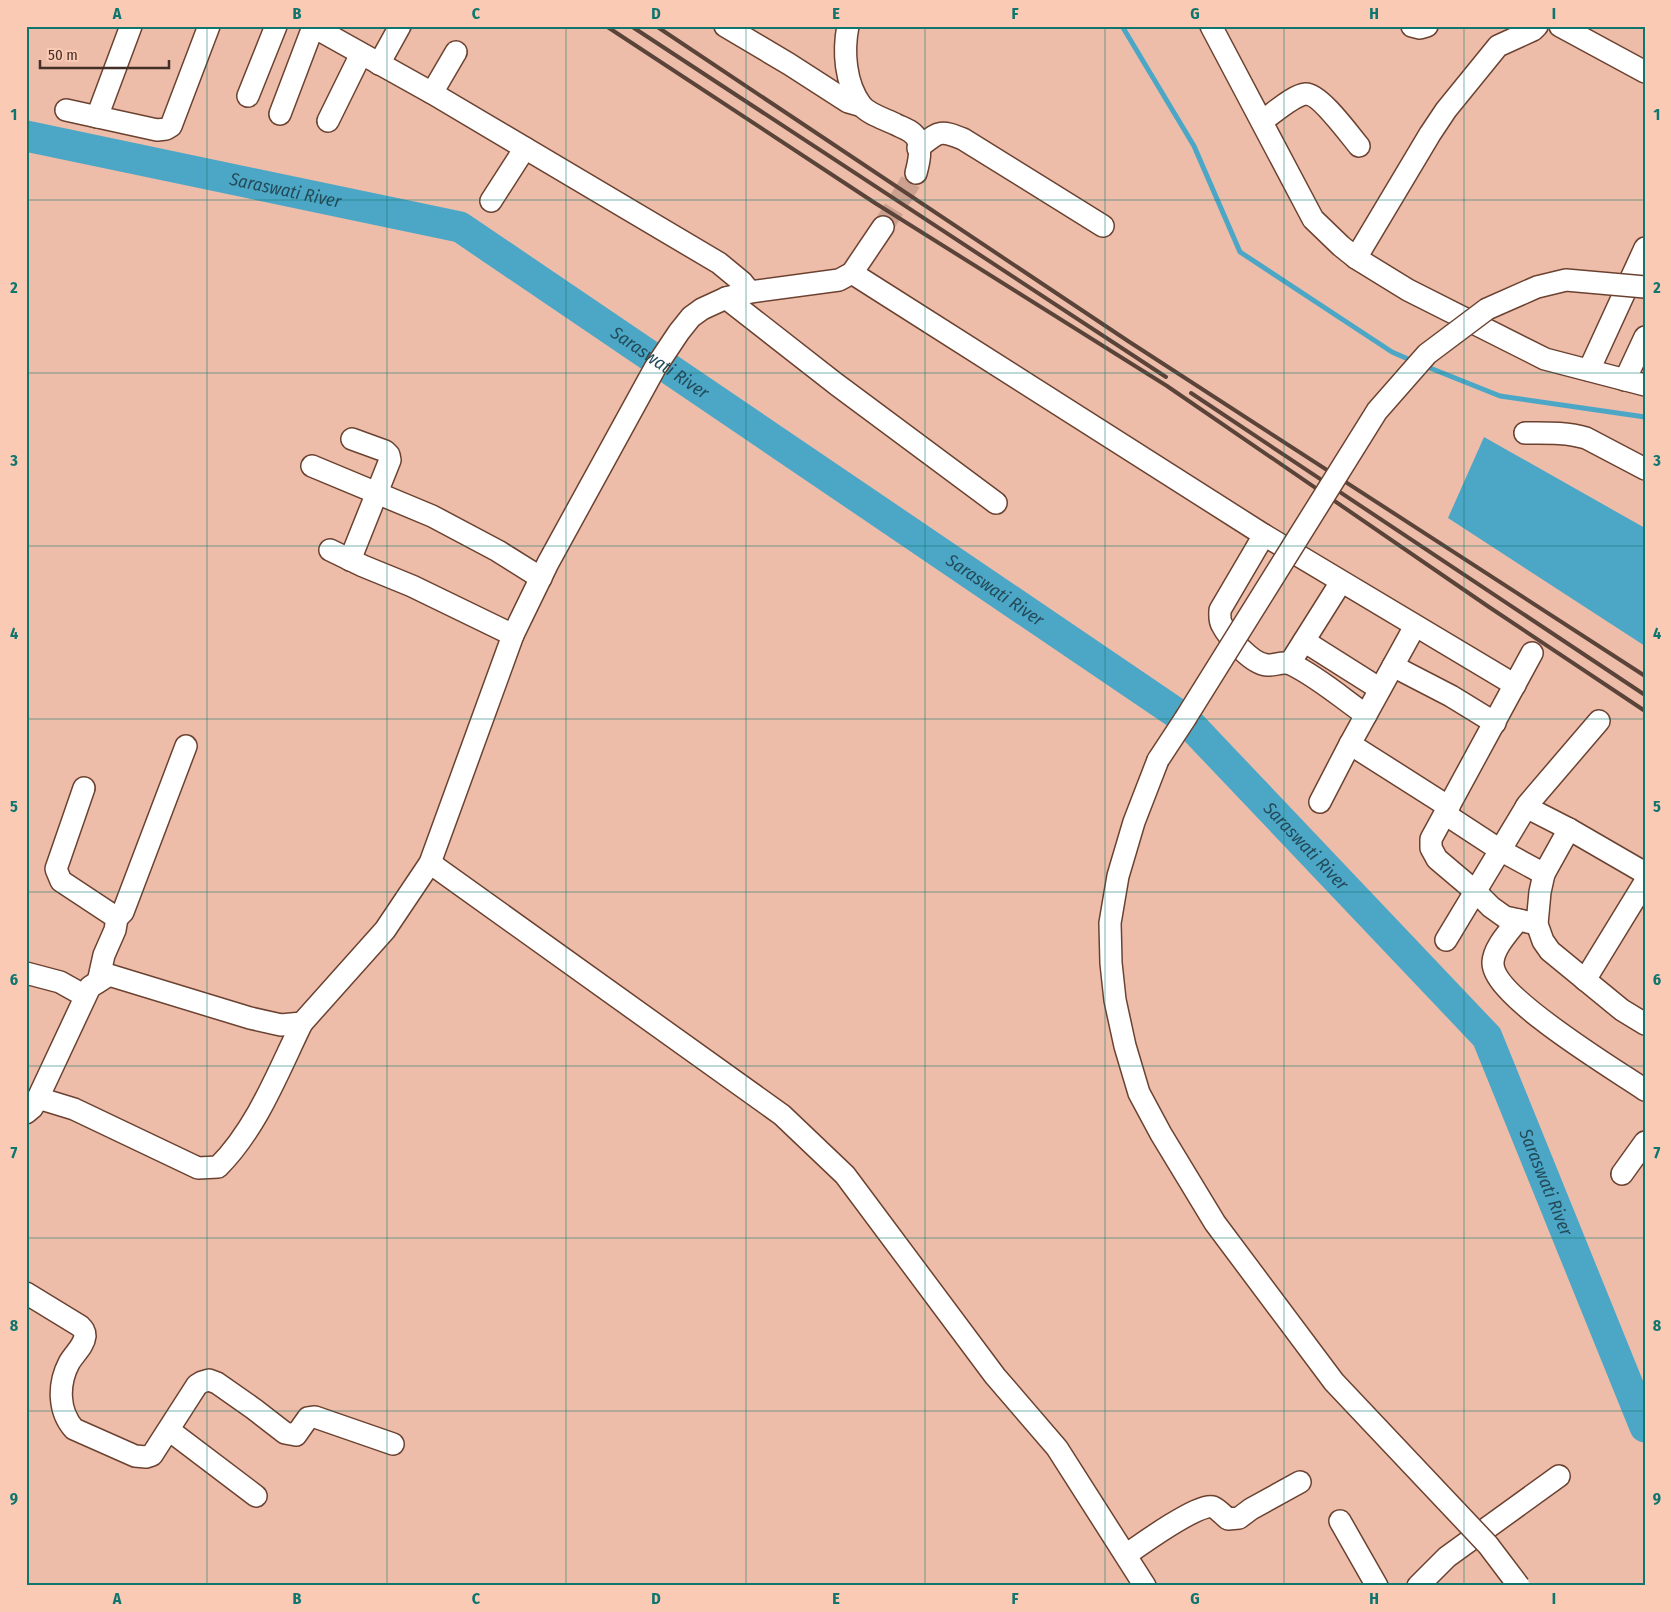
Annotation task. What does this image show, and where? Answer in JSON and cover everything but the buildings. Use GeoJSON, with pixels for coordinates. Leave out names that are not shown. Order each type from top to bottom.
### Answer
{"type":"FeatureCollection","features":[{"type":"Feature","properties":{"kind":"street"},"geometry":{"type":"LineString","coordinates":[[97,117],[131,26]]}},
{"type":"Feature","properties":{"kind":"street"},"geometry":{"type":"LineString","coordinates":[[66,110],[157,130],[166,129],[171,126],[209,26]]}},
{"type":"Feature","properties":{"kind":"street"},"geometry":{"type":"LineString","coordinates":[[248,96],[276,26]]}},
{"type":"Feature","properties":{"kind":"street"},"geometry":{"type":"LineString","coordinates":[[280,114],[312,26],[432,93],[719,263],[742,282],[750,292]]}},
{"type":"Feature","properties":{"kind":"street"},"geometry":{"type":"LineString","coordinates":[[328,121],[370,59],[400,26]]}},
{"type":"Feature","properties":{"kind":"street"},"geometry":{"type":"LineString","coordinates":[[725,26],[848,102],[862,106],[910,131],[917,138],[920,156],[916,173]]}},
{"type":"Feature","properties":{"kind":"street"},"geometry":{"type":"LineString","coordinates":[[848,26],[845,41],[846,63],[853,90],[862,106]]}},
{"type":"Feature","properties":{"kind":"street"},"geometry":{"type":"LineString","coordinates":[[1211,26],[1313,219],[1356,258],[1408,290],[1545,359],[1635,382],[1645,337]]}},
{"type":"Feature","properties":{"kind":"street"},"geometry":{"type":"LineString","coordinates":[[1412,26],[1420,28],[1427,26]]}},
{"type":"Feature","properties":{"kind":"street"},"geometry":{"type":"LineString","coordinates":[[1356,258],[1430,134],[1468,82],[1498,46],[1537,26]]}},
{"type":"Feature","properties":{"kind":"street"},"geometry":{"type":"LineString","coordinates":[[1560,26],[1645,72]]}},
{"type":"Feature","properties":{"kind":"street"},"geometry":{"type":"LineString","coordinates":[[432,93],[456,52]]}},
{"type":"Feature","properties":{"kind":"street"},"geometry":{"type":"LineString","coordinates":[[1262,121],[1295,97],[1305,94],[1313,96],[1359,146]]}},
{"type":"Feature","properties":{"kind":"street"},"geometry":{"type":"LineString","coordinates":[[918,148],[939,133],[947,132],[963,139],[1103,226]]}},
{"type":"Feature","properties":{"kind":"street"},"geometry":{"type":"LineString","coordinates":[[491,202],[524,148]]}},
{"type":"Feature","properties":{"kind":"street"},"geometry":{"type":"LineString","coordinates":[[186,746],[123,912],[117,918],[115,930],[92,989],[83,1003],[32,1105],[74,1109],[198,1168],[218,1167],[230,1155],[256,1116],[302,1023],[385,930],[430,863],[514,635],[541,578],[655,368],[679,332],[691,317],[702,309],[726,298],[750,292],[839,280],[852,273],[883,227]]}},
{"type":"Feature","properties":{"kind":"street"},"geometry":{"type":"LineString","coordinates":[[1589,370],[1645,248]]}},
{"type":"Feature","properties":{"kind":"street"},"geometry":{"type":"LineString","coordinates":[[852,273],[1264,535],[1515,685]]}},
{"type":"Feature","properties":{"kind":"street"},"geometry":{"type":"LineString","coordinates":[[1519,1586],[1488,1545],[1334,1382],[1215,1223],[1161,1134],[1139,1093],[1124,1046],[1115,1000],[1111,963],[1110,923],[1118,876],[1134,822],[1158,760],[1377,411],[1427,354],[1487,308],[1537,287],[1566,280],[1645,288]]}},
{"type":"Feature","properties":{"kind":"street"},"geometry":{"type":"LineString","coordinates":[[726,298],[836,384],[996,503]]}},
{"type":"Feature","properties":{"kind":"street"},"geometry":{"type":"LineString","coordinates":[[1525,433],[1581,436],[1645,469]]}},
{"type":"Feature","properties":{"kind":"street"},"geometry":{"type":"LineString","coordinates":[[350,560],[390,460],[389,455],[374,446],[352,439]]}},
{"type":"Feature","properties":{"kind":"street"},"geometry":{"type":"LineString","coordinates":[[312,466],[376,492],[448,525],[498,551],[541,578]]}},
{"type":"Feature","properties":{"kind":"street"},"geometry":{"type":"LineString","coordinates":[[1264,535],[1220,610],[1219,618],[1222,626],[1239,646],[1257,662],[1267,666],[1278,663],[1290,663],[1305,671],[1366,714]]}},
{"type":"Feature","properties":{"kind":"street"},"geometry":{"type":"LineString","coordinates":[[330,550],[412,586],[514,635]]}},
{"type":"Feature","properties":{"kind":"street"},"geometry":{"type":"LineString","coordinates":[[1290,663],[1341,582]]}},
{"type":"Feature","properties":{"kind":"street"},"geometry":{"type":"LineString","coordinates":[[1320,802],[1415,626]]}},
{"type":"Feature","properties":{"kind":"street"},"geometry":{"type":"LineString","coordinates":[[1304,642],[1380,689]]}},
{"type":"Feature","properties":{"kind":"street"},"geometry":{"type":"LineString","coordinates":[[1532,653],[1431,839],[1431,848],[1437,859],[1491,907],[1505,917],[1527,922],[1550,951],[1622,1010],[1645,1024]]}},
{"type":"Feature","properties":{"kind":"street"},"geometry":{"type":"LineString","coordinates":[[1393,666],[1451,696],[1495,723]]}},
{"type":"Feature","properties":{"kind":"street"},"geometry":{"type":"LineString","coordinates":[[1446,940],[1526,807],[1599,721]]}},
{"type":"Feature","properties":{"kind":"street"},"geometry":{"type":"LineString","coordinates":[[1350,744],[1500,850],[1544,874]]}},
{"type":"Feature","properties":{"kind":"street"},"geometry":{"type":"LineString","coordinates":[[84,788],[56,869],[61,881],[117,918]]}},
{"type":"Feature","properties":{"kind":"street"},"geometry":{"type":"LineString","coordinates":[[1526,807],[1569,829],[1645,873]]}},
{"type":"Feature","properties":{"kind":"street"},"geometry":{"type":"LineString","coordinates":[[1569,829],[1544,874],[1527,922],[1495,953],[1493,964],[1496,975],[1510,993],[1550,1026],[1645,1090]]}},
{"type":"Feature","properties":{"kind":"street"},"geometry":{"type":"LineString","coordinates":[[430,863],[782,1114],[845,1175],[920,1279],[995,1376],[1057,1448],[1145,1586]]}},
{"type":"Feature","properties":{"kind":"street"},"geometry":{"type":"LineString","coordinates":[[1585,980],[1645,882]]}},
{"type":"Feature","properties":{"kind":"street"},"geometry":{"type":"LineString","coordinates":[[26,973],[92,989]]}},
{"type":"Feature","properties":{"kind":"street"},"geometry":{"type":"LineString","coordinates":[[92,989],[109,975],[250,1018],[281,1025],[302,1023]]}},
{"type":"Feature","properties":{"kind":"street"},"geometry":{"type":"LineString","coordinates":[[1622,1174],[1645,1142]]}},
{"type":"Feature","properties":{"kind":"street"},"geometry":{"type":"LineString","coordinates":[[26,1293],[85,1331],[82,1345],[69,1363],[60,1400],[68,1422],[74,1429],[136,1456],[146,1457],[152,1455],[197,1385],[209,1380],[217,1383],[285,1433],[296,1435],[308,1418],[315,1417],[393,1444]]}},
{"type":"Feature","properties":{"kind":"street"},"geometry":{"type":"LineString","coordinates":[[169,1430],[256,1496]]}},
{"type":"Feature","properties":{"kind":"street"},"geometry":{"type":"LineString","coordinates":[[1422,1584],[1447,1557],[1559,1476]]}},
{"type":"Feature","properties":{"kind":"street"},"geometry":{"type":"LineString","coordinates":[[1126,1555],[1191,1512],[1205,1506],[1214,1507],[1228,1519],[1239,1518],[1251,1509],[1300,1482]]}},
{"type":"Feature","properties":{"kind":"street"},"geometry":{"type":"LineString","coordinates":[[1340,1521],[1377,1586]]}},
{"type":"Feature","properties":{"kind":"water"},"geometry":{"type":"Polygon","coordinates":[[[1484,437],[1645,528],[1645,646],[1448,518],[1484,437]]]}},
{"type":"Feature","properties":{"kind":"waterway"},"geometry":{"type":"LineString","coordinates":[[1122,26],[1194,146],[1240,252],[1392,352],[1415,362]]}},
{"type":"Feature","properties":{"kind":"waterway","name":"Saraswati River"},"geometry":{"type":"LineString","coordinates":[[26,136],[460,227],[1185,719],[1487,1037],[1645,1427]]}},
{"type":"Feature","properties":{"kind":"waterway"},"geometry":{"type":"LineString","coordinates":[[1425,366],[1500,396],[1645,417]]}},
{"type":"Feature","properties":{"kind":"tunnel"},"geometry":{"type":"LineString","coordinates":[[883,227],[916,173]]}},
{"type":"Feature","properties":{"kind":"railway"},"geometry":{"type":"LineString","coordinates":[[606,26],[875,203],[1167,386],[1489,607],[1645,711]]}},
{"type":"Feature","properties":{"kind":"railway"},"geometry":{"type":"LineString","coordinates":[[631,26],[1166,377]]}},
{"type":"Feature","properties":{"kind":"railway"},"geometry":{"type":"LineString","coordinates":[[656,26],[1128,341],[1645,676]]}},
{"type":"Feature","properties":{"kind":"railway"},"geometry":{"type":"LineString","coordinates":[[1191,393],[1645,695]]}}]}
